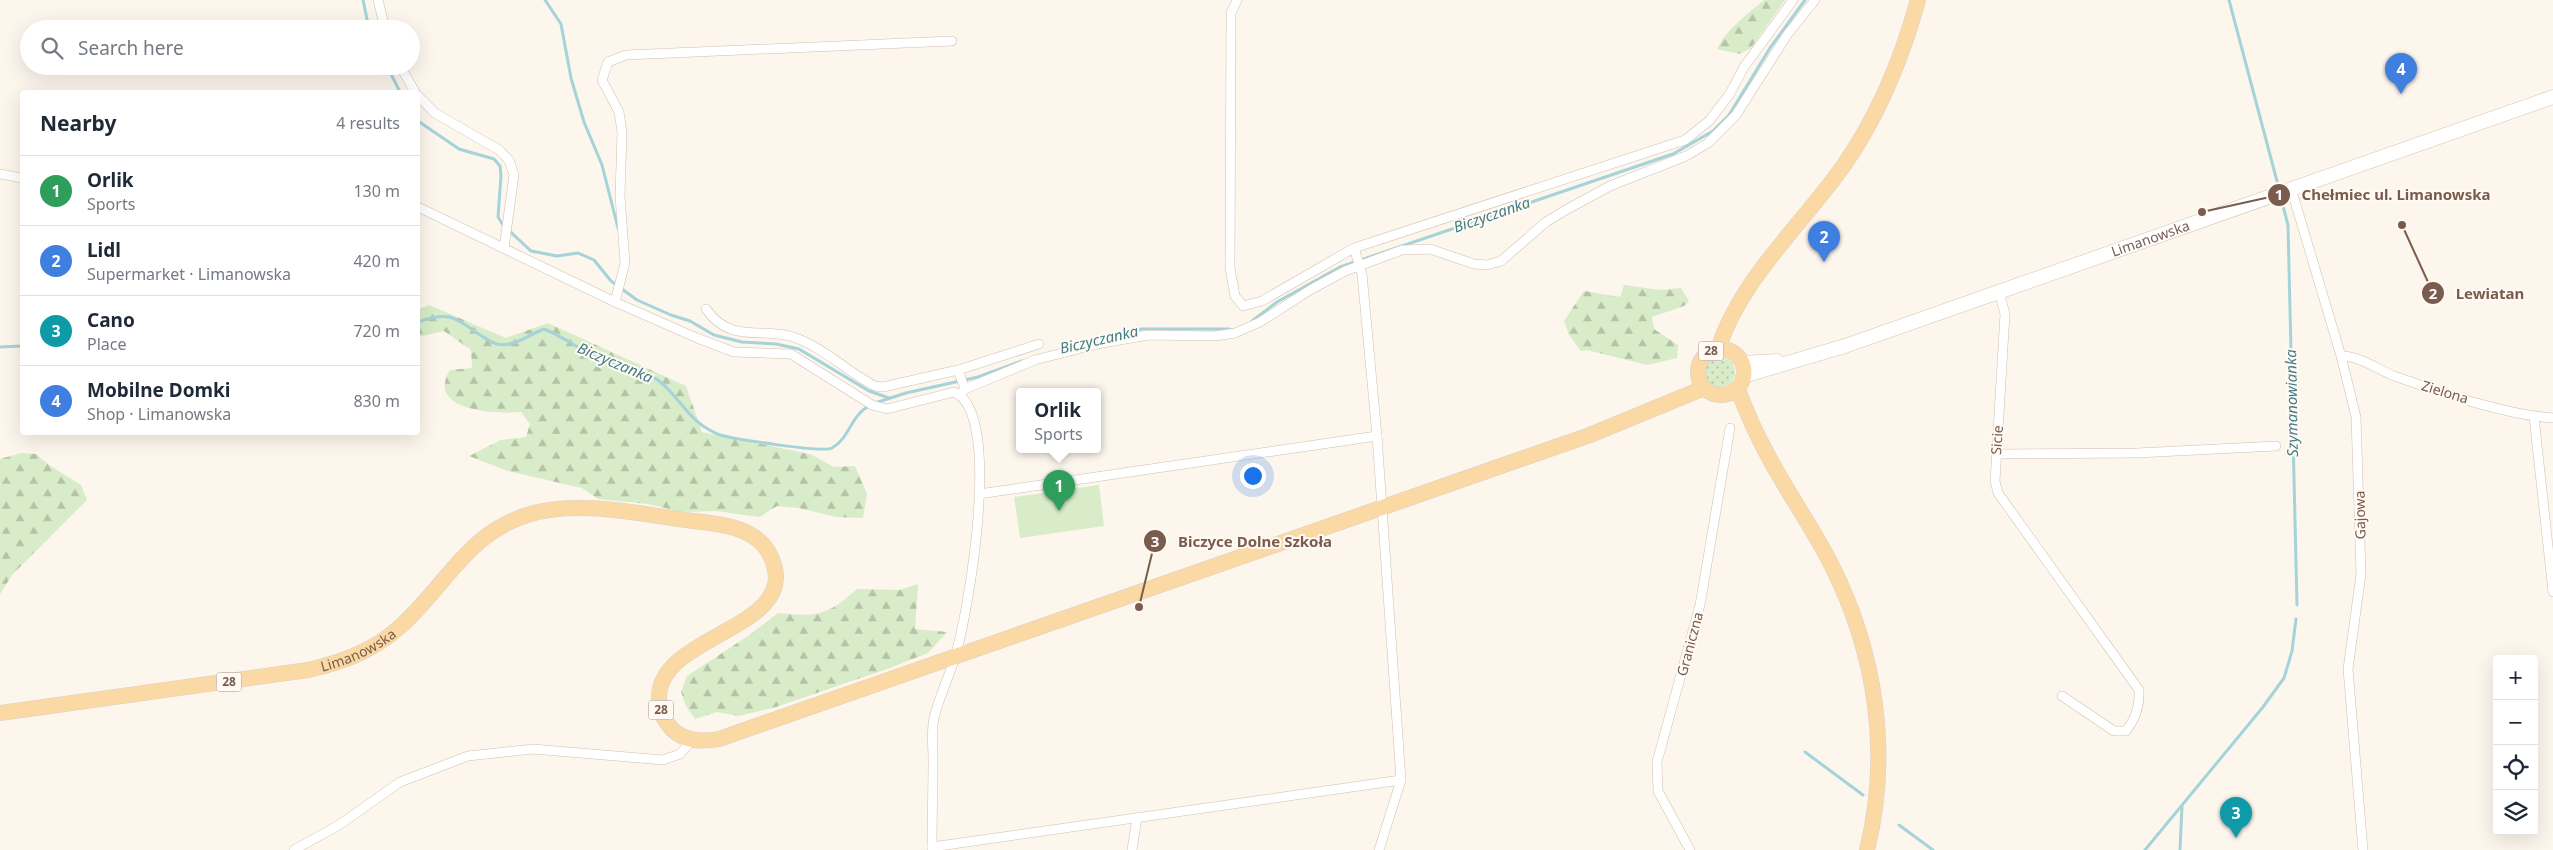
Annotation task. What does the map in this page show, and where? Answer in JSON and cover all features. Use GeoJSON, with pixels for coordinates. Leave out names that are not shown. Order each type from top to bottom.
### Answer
{"type":"FeatureCollection","features":[{"type":"Feature","properties":{"kind":"main road","name":"28"},"geometry":{"type":"LineString","coordinates":[[1737,380],[1725,350],[1734,327],[1733,316],[1755,279],[1844,165],[1871,122],[1895,70],[1918,0]]}},
{"type":"Feature","properties":{"kind":"main road","name":"Limanowska"},"geometry":{"type":"LineString","coordinates":[[1737,380],[1803,360],[2553,97]]}},
{"type":"Feature","properties":{"kind":"main road","name":"28"},"geometry":{"type":"LineString","coordinates":[[692,740],[712,741],[736,735],[1615,426],[1701,382],[1701,360],[1708,352],[1725,350]]}},
{"type":"Feature","properties":{"kind":"main road"},"geometry":{"type":"LineString","coordinates":[[1701,382],[1714,394],[1737,380],[1758,437],[1831,564],[1858,628],[1876,704],[1879,736],[1878,790],[1868,850]]}},
{"type":"Feature","properties":{"kind":"main road","name":"Limanowska"},"geometry":{"type":"LineString","coordinates":[[0,713],[289,673],[330,665],[360,654],[388,637],[421,605],[462,556],[503,525],[525,516],[556,510],[605,511],[722,525],[751,535],[766,548],[775,571],[772,591],[758,609],[740,623],[683,656],[664,675],[659,699],[664,718],[677,733],[692,740]]}},
{"type":"Feature","properties":{"kind":"street"},"geometry":{"type":"LineString","coordinates":[[378,0],[383,20]]}},
{"type":"Feature","properties":{"kind":"street"},"geometry":{"type":"LineString","coordinates":[[1236,0],[1231,13],[1230,268],[1235,296],[1243,306],[1262,301],[1354,248],[1685,140],[1709,121],[1729,95],[1744,67],[1793,0]]}},
{"type":"Feature","properties":{"kind":"street"},"geometry":{"type":"LineString","coordinates":[[706,309],[714,320],[732,331],[793,337],[830,355],[875,386],[961,383],[1035,360],[1097,344],[1148,335],[1215,336],[1235,333],[1260,322],[1310,290],[1360,264],[1402,250],[1430,249],[1474,264],[1487,265],[1501,261],[1546,222],[1564,211],[1610,186],[1686,156],[1708,143],[1736,115],[1787,35],[1815,0]]}},
{"type":"Feature","properties":{"kind":"street"},"geometry":{"type":"LineString","coordinates":[[615,302],[625,263],[620,196],[622,132],[619,112],[602,80],[608,62],[626,54],[952,41]]}},
{"type":"Feature","properties":{"kind":"street"},"geometry":{"type":"LineString","coordinates":[[405,75],[414,90]]}},
{"type":"Feature","properties":{"kind":"street"},"geometry":{"type":"LineString","coordinates":[[420,98],[435,113],[499,150],[509,160],[514,175],[504,248]]}},
{"type":"Feature","properties":{"kind":"street"},"geometry":{"type":"LineString","coordinates":[[0,174],[20,178]]}},
{"type":"Feature","properties":{"kind":"street","name":"Gajowa"},"geometry":{"type":"LineString","coordinates":[[2291,188],[2341,356],[2356,416],[2361,574],[2348,669],[2362,850]]}},
{"type":"Feature","properties":{"kind":"street"},"geometry":{"type":"LineString","coordinates":[[420,208],[615,302],[734,352],[791,354],[869,403],[887,409],[954,392],[961,383],[1039,344]]}},
{"type":"Feature","properties":{"kind":"street"},"geometry":{"type":"LineString","coordinates":[[1354,248],[1360,264],[1377,436],[1401,780],[1379,850]]}},
{"type":"Feature","properties":{"kind":"street","name":"Sicie"},"geometry":{"type":"LineString","coordinates":[[1999,292],[2005,314],[1994,481],[1998,492],[2139,690],[2140,704],[2133,721],[2126,731],[2114,731],[2062,696]]}},
{"type":"Feature","properties":{"kind":"street"},"geometry":{"type":"LineString","coordinates":[[791,354],[793,337]]}},
{"type":"Feature","properties":{"kind":"street","name":"Zielona"},"geometry":{"type":"LineString","coordinates":[[2341,356],[2349,356],[2390,374],[2463,398],[2534,417],[2553,418]]}},
{"type":"Feature","properties":{"kind":"street"},"geometry":{"type":"LineString","coordinates":[[961,383],[978,438],[979,494],[977,548],[955,658],[934,717],[932,848],[1401,780]]}},
{"type":"Feature","properties":{"kind":"street"},"geometry":{"type":"LineString","coordinates":[[2534,417],[2553,592]]}},
{"type":"Feature","properties":{"kind":"street","name":"Graniczna"},"geometry":{"type":"LineString","coordinates":[[1690,850],[1658,792],[1657,762],[1700,605],[1730,428]]}},
{"type":"Feature","properties":{"kind":"street"},"geometry":{"type":"LineString","coordinates":[[979,494],[1377,436]]}},
{"type":"Feature","properties":{"kind":"street"},"geometry":{"type":"LineString","coordinates":[[1996,454],[2137,453],[2276,446]]}},
{"type":"Feature","properties":{"kind":"street"},"geometry":{"type":"LineString","coordinates":[[294,850],[339,825],[400,782],[441,764],[468,756],[533,750],[663,760],[680,754],[692,740]]}},
{"type":"Feature","properties":{"kind":"street"},"geometry":{"type":"LineString","coordinates":[[1132,850],[1138,818]]}},
{"type":"Feature","properties":{"kind":"green space"},"geometry":{"type":"Polygon","coordinates":[[[1764,0],[1785,0],[1751,48],[1740,54],[1717,49],[1732,28],[1764,0]]]}},
{"type":"Feature","properties":{"kind":"green space"},"geometry":{"type":"Polygon","coordinates":[[[1624,285],[1661,290],[1681,288],[1689,301],[1684,306],[1652,317],[1654,329],[1678,345],[1677,358],[1647,365],[1587,350],[1581,351],[1569,335],[1564,321],[1584,291],[1620,297],[1624,285]]]}},
{"type":"Feature","properties":{"kind":"green space"},"geometry":{"type":"Polygon","coordinates":[[[429,305],[506,338],[548,323],[686,386],[702,432],[810,454],[834,467],[855,466],[867,494],[863,518],[836,517],[799,508],[777,506],[759,517],[716,511],[682,512],[648,504],[598,499],[582,488],[508,471],[469,456],[501,440],[526,437],[530,424],[521,412],[496,412],[467,407],[455,402],[447,394],[445,384],[450,370],[472,368],[471,350],[444,331],[420,337],[420,309],[429,305]]]}},
{"type":"Feature","properties":{"kind":"green space"},"geometry":{"type":"Polygon","coordinates":[[[1720,357],[1731,361],[1735,372],[1731,383],[1720,387],[1709,383],[1705,372],[1709,361],[1720,357]]]}},
{"type":"Feature","properties":{"kind":"green space"},"geometry":{"type":"Polygon","coordinates":[[[21,453],[36,454],[49,465],[81,485],[87,500],[12,575],[0,594],[0,459],[21,453]]]}},
{"type":"Feature","properties":{"kind":"green space"},"geometry":{"type":"Polygon","coordinates":[[[1099,485],[1104,526],[1020,538],[1014,497],[1099,485]]]}},
{"type":"Feature","properties":{"kind":"green space"},"geometry":{"type":"Polygon","coordinates":[[[918,584],[915,629],[947,632],[928,653],[776,707],[739,716],[717,712],[695,719],[686,706],[681,692],[687,676],[748,636],[778,613],[803,615],[821,613],[837,605],[857,589],[899,590],[918,584]]]}},
{"type":"Feature","properties":{"kind":"waterway"},"geometry":{"type":"LineString","coordinates":[[363,0],[367,20]]}},
{"type":"Feature","properties":{"kind":"waterway"},"geometry":{"type":"LineString","coordinates":[[545,0],[561,24],[571,78],[584,122],[602,165],[618,228]]}},
{"type":"Feature","properties":{"kind":"waterway","name":"Biczyczanka"},"geometry":{"type":"LineString","coordinates":[[1252,321],[1277,302],[1340,267],[1673,154],[1713,131],[1729,115],[1770,48],[1805,0]]}},
{"type":"Feature","properties":{"kind":"waterway","name":"Szymanowianka"},"geometry":{"type":"LineString","coordinates":[[2229,0],[2278,185]]}},
{"type":"Feature","properties":{"kind":"waterway"},"geometry":{"type":"LineString","coordinates":[[392,75],[399,90]]}},
{"type":"Feature","properties":{"kind":"waterway"},"geometry":{"type":"LineString","coordinates":[[420,122],[459,149],[494,159],[500,166],[501,176],[498,217],[503,225],[531,251],[557,256],[578,253],[594,260],[611,281],[637,300],[690,321],[714,335],[742,342],[776,344],[799,349],[869,391],[889,398]]}},
{"type":"Feature","properties":{"kind":"waterway","name":"Szymanowianka"},"geometry":{"type":"LineString","coordinates":[[2282,202],[2288,225],[2297,605]]}},
{"type":"Feature","properties":{"kind":"waterway","name":"Biczyczanka"},"geometry":{"type":"LineString","coordinates":[[420,321],[438,317],[451,318],[464,324],[491,342],[503,345],[515,342],[544,329],[594,356],[641,371],[655,378],[668,389],[696,421],[720,435],[729,437],[812,449],[832,448],[842,439],[858,415],[869,406]]}},
{"type":"Feature","properties":{"kind":"waterway","name":"Biczyczanka"},"geometry":{"type":"LineString","coordinates":[[1105,338],[1141,329],[1230,329]]}},
{"type":"Feature","properties":{"kind":"waterway","name":"Biczyczanka"},"geometry":{"type":"LineString","coordinates":[[0,347],[20,346]]}},
{"type":"Feature","properties":{"kind":"waterway","name":"Biczyczanka"},"geometry":{"type":"LineString","coordinates":[[875,403],[906,393],[978,377],[1022,361]]}},
{"type":"Feature","properties":{"kind":"waterway","name":"Szymanowianka"},"geometry":{"type":"LineString","coordinates":[[2145,850],[2263,707],[2284,678],[2292,651],[2296,619]]}},
{"type":"Feature","properties":{"kind":"waterway"},"geometry":{"type":"LineString","coordinates":[[1805,752],[1863,795]]}},
{"type":"Feature","properties":{"kind":"waterway"},"geometry":{"type":"LineString","coordinates":[[2180,850],[2182,806]]}},
{"type":"Feature","properties":{"kind":"waterway"},"geometry":{"type":"LineString","coordinates":[[1899,825],[1933,850]]}},
{"type":"Feature","properties":{"kind":"place","name":"Mobilne Domki"},"geometry":{"type":"Point","coordinates":[2401,94]}},
{"type":"Feature","properties":{"kind":"place","name":"Chełmiec ul. Limanowska"},"geometry":{"type":"Point","coordinates":[2202,212]}},
{"type":"Feature","properties":{"kind":"place","name":"Lewiatan"},"geometry":{"type":"Point","coordinates":[2402,225]}},
{"type":"Feature","properties":{"kind":"place","name":"Lidl"},"geometry":{"type":"Point","coordinates":[1824,262]}},
{"type":"Feature","properties":{"kind":"place","name":"Orlik"},"geometry":{"type":"Point","coordinates":[1059,511]}},
{"type":"Feature","properties":{"kind":"place","name":"Biczyce Dolne Szkoła"},"geometry":{"type":"Point","coordinates":[1139,607]}},
{"type":"Feature","properties":{"kind":"place","name":"Cano"},"geometry":{"type":"Point","coordinates":[2236,838]}}]}
